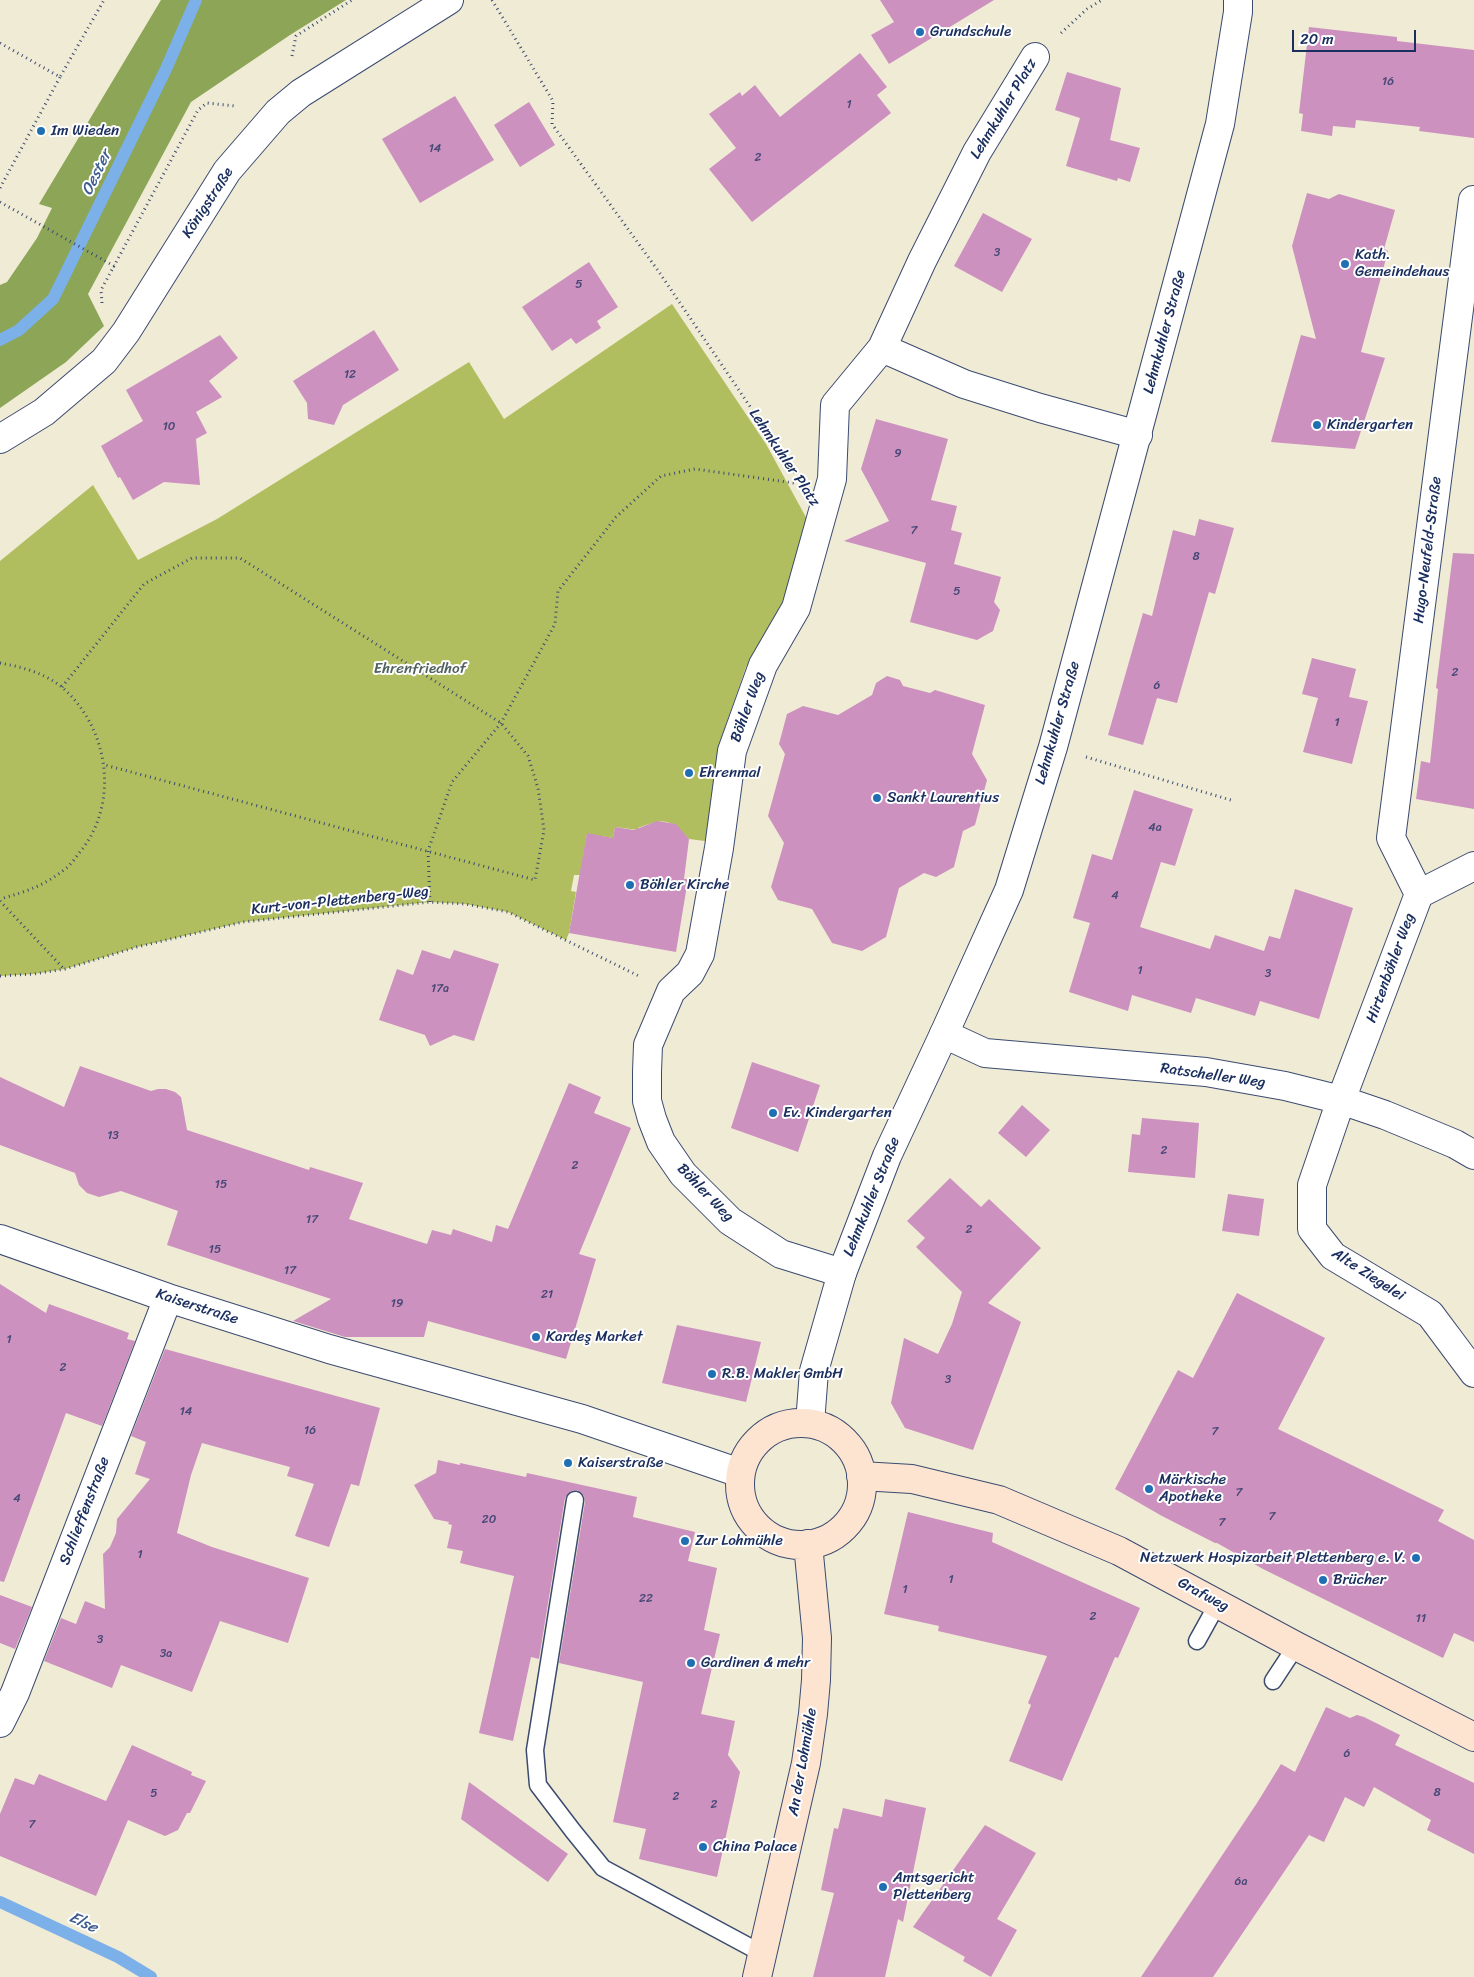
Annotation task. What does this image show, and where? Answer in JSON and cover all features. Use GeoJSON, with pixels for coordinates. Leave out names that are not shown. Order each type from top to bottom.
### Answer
{"type":"FeatureCollection","features":[{"type":"Feature","properties":{"kind":"main road"},"geometry":{"type":"LineString","coordinates":[[810,1423],[824,1427],[844,1441],[855,1457],[861,1476],[861,1494],[852,1516],[831,1536],[808,1544],[780,1541],[756,1526],[749,1516],[742,1501],[740,1473],[752,1447],[765,1434],[786,1424],[810,1423]]}},
{"type":"Feature","properties":{"kind":"main road","name":"Grafweg"},"geometry":{"type":"LineString","coordinates":[[861,1476],[912,1479],[999,1500],[1119,1551],[1296,1646],[1474,1736]]}},
{"type":"Feature","properties":{"kind":"main road","name":"An der Lohmühle"},"geometry":{"type":"LineString","coordinates":[[760,1965],[806,1763],[813,1714],[817,1638],[808,1544]]}},
{"type":"Feature","properties":{"kind":"street","name":"Königstraße"},"geometry":{"type":"LineString","coordinates":[[0,439],[44,412],[104,362],[126,332],[227,171],[278,112],[301,93],[449,0]]}},
{"type":"Feature","properties":{"kind":"street","name":"Lehmkuhler Straße"},"geometry":{"type":"LineString","coordinates":[[810,1423],[814,1372],[842,1273],[887,1156],[1009,890],[1053,747],[1220,124],[1238,12],[1238,0]]}},
{"type":"Feature","properties":{"kind":"street","name":"Lehmkuhler Platz"},"geometry":{"type":"LineString","coordinates":[[822,515],[832,479],[835,405],[882,348],[922,261],[977,152],[1035,57]]}},
{"type":"Feature","properties":{"kind":"street","name":"Hugo-Neufeld-Straße"},"geometry":{"type":"LineString","coordinates":[[1419,894],[1391,838],[1474,200]]}},
{"type":"Feature","properties":{"kind":"street"},"geometry":{"type":"LineString","coordinates":[[882,348],[964,384],[1040,408],[1138,435]]}},
{"type":"Feature","properties":{"kind":"street","name":"Böhler Weg"},"geometry":{"type":"LineString","coordinates":[[822,515],[796,608],[763,665],[732,751],[700,954],[690,973],[670,992],[648,1045],[647,1101],[661,1142],[683,1174],[730,1221],[781,1254],[842,1273]]}},
{"type":"Feature","properties":{"kind":"street","name":"Hirtenböhler Weg"},"geometry":{"type":"LineString","coordinates":[[1341,1100],[1419,894],[1474,866]]}},
{"type":"Feature","properties":{"kind":"street","name":"Ratscheller Weg"},"geometry":{"type":"LineString","coordinates":[[944,1034],[985,1053],[1206,1072],[1285,1086],[1341,1100],[1385,1115],[1455,1144],[1474,1155]]}},
{"type":"Feature","properties":{"kind":"street","name":"Alte Ziegelei"},"geometry":{"type":"LineString","coordinates":[[1341,1100],[1312,1185],[1312,1229],[1334,1256],[1430,1314],[1474,1373]]}},
{"type":"Feature","properties":{"kind":"street","name":"Kaiserstraße"},"geometry":{"type":"LineString","coordinates":[[0,1239],[168,1298],[329,1349],[582,1419],[740,1473]]}},
{"type":"Feature","properties":{"kind":"street","name":"Schlieffenstraße"},"geometry":{"type":"LineString","coordinates":[[0,1723],[15,1693],[168,1298]]}},
{"type":"Feature","properties":{"kind":"lane"},"geometry":{"type":"LineString","coordinates":[[575,1500],[535,1750],[538,1785],[572,1831],[603,1868],[760,1965]]}},
{"type":"Feature","properties":{"kind":"lane"},"geometry":{"type":"LineString","coordinates":[[1197,1641],[1218,1603]]}},
{"type":"Feature","properties":{"kind":"lane"},"geometry":{"type":"LineString","coordinates":[[1273,1681],[1296,1646]]}},
{"type":"Feature","properties":{"kind":"path"},"geometry":{"type":"LineString","coordinates":[[0,188],[104,0]]}},
{"type":"Feature","properties":{"kind":"path","name":"Lehmkuhler Platz"},"geometry":{"type":"LineString","coordinates":[[492,0],[553,101],[552,124],[659,272],[803,484]]}},
{"type":"Feature","properties":{"kind":"path","name":"Lehmkuhler Platz"},"geometry":{"type":"LineString","coordinates":[[1035,57],[1087,9],[1102,0]]}},
{"type":"Feature","properties":{"kind":"path"},"geometry":{"type":"LineString","coordinates":[[0,43],[60,77]]}},
{"type":"Feature","properties":{"kind":"path"},"geometry":{"type":"LineString","coordinates":[[0,202],[114,266],[198,110],[207,103],[278,112]]}},
{"type":"Feature","properties":{"kind":"path"},"geometry":{"type":"LineString","coordinates":[[430,902],[428,851],[452,782],[501,723],[555,624],[558,591],[616,517],[661,476],[695,469],[803,484],[832,479]]}},
{"type":"Feature","properties":{"kind":"path"},"geometry":{"type":"LineString","coordinates":[[62,687],[144,584],[192,558],[240,558],[501,723],[528,756],[538,788],[544,830],[535,880],[105,766]]}},
{"type":"Feature","properties":{"kind":"path"},"geometry":{"type":"LineString","coordinates":[[0,663],[28,668],[62,687],[83,710],[97,736],[105,766],[103,804],[90,839],[66,869],[34,889],[0,900],[65,969]]}},
{"type":"Feature","properties":{"kind":"path"},"geometry":{"type":"LineString","coordinates":[[1053,747],[1234,801]]}},
{"type":"Feature","properties":{"kind":"path","name":"Kurt-von-Plettenberg-Weg"},"geometry":{"type":"LineString","coordinates":[[0,976],[34,974],[65,969],[137,947],[243,922],[430,902],[466,904],[508,912],[670,992]]}},
{"type":"Feature","properties":{"kind":"green space"},"geometry":{"type":"Polygon","coordinates":[[[161,0],[346,0],[290,35],[191,102],[88,294],[104,326],[66,362],[0,408],[0,285],[7,282],[37,238],[52,208],[39,204],[161,0]]]}},
{"type":"Feature","properties":{"kind":"green space","name":"Ehrenfriedhof"},"geometry":{"type":"Polygon","coordinates":[[[672,304],[766,444],[808,521],[788,601],[746,667],[723,733],[705,841],[689,839],[677,827],[666,822],[654,823],[638,828],[638,830],[615,827],[613,838],[587,834],[580,875],[574,875],[571,891],[576,892],[569,933],[566,940],[508,912],[465,904],[430,902],[243,922],[137,947],[65,969],[34,974],[0,976],[0,561],[93,485],[138,560],[217,519],[469,362],[504,419],[672,304]]]}},
{"type":"Feature","properties":{"kind":"building","name":"Grundschule"},"geometry":{"type":"Polygon","coordinates":[[[880,0],[994,0],[889,64],[871,35],[894,22],[880,0]]]}},
{"type":"Feature","properties":{"kind":"building"},"geometry":{"type":"Polygon","coordinates":[[[1309,27],[1397,37],[1397,41],[1474,50],[1474,138],[1419,131],[1420,127],[1356,120],[1355,128],[1333,126],[1332,136],[1301,131],[1303,114],[1299,113],[1309,27]]]}},
{"type":"Feature","properties":{"kind":"building"},"geometry":{"type":"Polygon","coordinates":[[[860,53],[887,87],[877,95],[891,113],[752,222],[709,169],[736,148],[709,114],[740,92],[742,96],[755,85],[780,117],[860,53]]]}},
{"type":"Feature","properties":{"kind":"building"},"geometry":{"type":"Polygon","coordinates":[[[1067,72],[1121,88],[1110,140],[1140,148],[1130,182],[1118,178],[1117,181],[1066,166],[1080,118],[1055,110],[1067,72]]]}},
{"type":"Feature","properties":{"kind":"building"},"geometry":{"type":"Polygon","coordinates":[[[455,96],[494,160],[420,203],[382,139],[455,96]]]}},
{"type":"Feature","properties":{"kind":"building"},"geometry":{"type":"Polygon","coordinates":[[[529,102],[555,145],[520,167],[494,125],[529,102]]]}},
{"type":"Feature","properties":{"kind":"building"},"geometry":{"type":"Polygon","coordinates":[[[1307,193],[1329,199],[1339,194],[1395,210],[1384,249],[1388,251],[1361,352],[1385,358],[1355,449],[1271,442],[1301,335],[1316,339],[1292,246],[1307,193]]]}},
{"type":"Feature","properties":{"kind":"building"},"geometry":{"type":"Polygon","coordinates":[[[983,213],[1032,239],[1002,292],[954,266],[983,213]]]}},
{"type":"Feature","properties":{"kind":"building"},"geometry":{"type":"Polygon","coordinates":[[[589,262],[618,307],[597,321],[601,328],[576,344],[571,338],[552,351],[522,307],[589,262]]]}},
{"type":"Feature","properties":{"kind":"building"},"geometry":{"type":"Polygon","coordinates":[[[374,330],[399,370],[343,405],[334,425],[308,419],[307,403],[293,381],[374,330]]]}},
{"type":"Feature","properties":{"kind":"building"},"geometry":{"type":"Polygon","coordinates":[[[220,335],[238,358],[209,381],[222,397],[196,412],[207,433],[196,439],[200,485],[164,482],[133,500],[120,477],[118,478],[101,446],[143,421],[126,390],[220,335]]]}},
{"type":"Feature","properties":{"kind":"building"},"geometry":{"type":"Polygon","coordinates":[[[876,419],[948,439],[931,500],[957,506],[951,530],[962,533],[954,564],[1001,577],[994,602],[1000,610],[993,631],[977,640],[910,622],[926,563],[844,541],[889,521],[861,469],[876,419]]]}},
{"type":"Feature","properties":{"kind":"building"},"geometry":{"type":"Polygon","coordinates":[[[1199,519],[1234,528],[1215,594],[1209,592],[1177,703],[1157,698],[1143,745],[1108,735],[1143,613],[1152,616],[1173,530],[1195,536],[1199,519]]]}},
{"type":"Feature","properties":{"kind":"building"},"geometry":{"type":"Polygon","coordinates":[[[1453,553],[1474,554],[1474,809],[1416,799],[1421,761],[1430,763],[1438,689],[1436,688],[1453,553]]]}},
{"type":"Feature","properties":{"kind":"building"},"geometry":{"type":"Polygon","coordinates":[[[1312,658],[1356,669],[1349,697],[1368,701],[1352,764],[1303,752],[1318,698],[1302,694],[1312,658]]]}},
{"type":"Feature","properties":{"kind":"building","name":"Sankt Laurentius"},"geometry":{"type":"Polygon","coordinates":[[[887,676],[900,680],[903,686],[930,693],[935,690],[985,705],[972,754],[987,780],[975,825],[963,831],[954,867],[936,877],[924,873],[899,888],[886,937],[862,951],[832,943],[812,909],[778,900],[771,887],[784,843],[768,816],[785,754],[779,744],[787,714],[803,706],[838,715],[872,695],[876,683],[887,676]]]}},
{"type":"Feature","properties":{"kind":"building"},"geometry":{"type":"Polygon","coordinates":[[[1134,790],[1193,809],[1175,866],[1161,862],[1140,927],[1210,949],[1215,935],[1264,951],[1269,936],[1280,939],[1295,889],[1353,908],[1319,1019],[1260,1001],[1255,1016],[1196,998],[1191,1013],[1132,995],[1128,1011],[1069,992],[1090,923],[1073,918],[1092,854],[1112,860],[1134,790]]]}},
{"type":"Feature","properties":{"kind":"building","name":"Böhler Kirche"},"geometry":{"type":"Polygon","coordinates":[[[657,821],[676,824],[689,839],[684,879],[688,879],[676,952],[569,933],[587,833],[613,838],[615,827],[634,830],[657,821]]]}},
{"type":"Feature","properties":{"kind":"building"},"geometry":{"type":"Polygon","coordinates":[[[422,950],[450,959],[454,950],[499,964],[474,1041],[454,1035],[430,1046],[425,1035],[379,1020],[397,969],[413,975],[422,950]]]}},
{"type":"Feature","properties":{"kind":"building","name":"Ev. Kindergarten"},"geometry":{"type":"Polygon","coordinates":[[[752,1062],[820,1085],[798,1152],[731,1128],[752,1062]]]}},
{"type":"Feature","properties":{"kind":"building"},"geometry":{"type":"Polygon","coordinates":[[[80,1066],[151,1091],[166,1089],[175,1092],[181,1097],[187,1130],[309,1170],[310,1167],[363,1183],[349,1219],[427,1244],[432,1230],[451,1235],[453,1229],[492,1242],[496,1225],[508,1229],[569,1083],[601,1097],[594,1113],[631,1128],[579,1254],[596,1259],[566,1359],[428,1321],[424,1337],[345,1337],[293,1321],[331,1299],[167,1245],[178,1211],[121,1191],[99,1197],[87,1193],[79,1185],[75,1173],[0,1145],[0,1077],[64,1107],[80,1066]]]}},
{"type":"Feature","properties":{"kind":"building"},"geometry":{"type":"Polygon","coordinates":[[[1022,1105],[1050,1130],[1026,1157],[998,1133],[1022,1105]]]}},
{"type":"Feature","properties":{"kind":"building"},"geometry":{"type":"Polygon","coordinates":[[[1142,1118],[1199,1123],[1195,1178],[1128,1172],[1132,1134],[1140,1135],[1142,1118]]]}},
{"type":"Feature","properties":{"kind":"building"},"geometry":{"type":"Polygon","coordinates":[[[950,1178],[981,1207],[989,1199],[1041,1248],[988,1303],[1021,1322],[973,1450],[905,1428],[891,1403],[904,1338],[938,1354],[952,1324],[962,1292],[916,1247],[925,1238],[907,1221],[950,1178]]]}},
{"type":"Feature","properties":{"kind":"building"},"geometry":{"type":"Polygon","coordinates":[[[1228,1194],[1264,1199],[1259,1236],[1222,1231],[1228,1194]]]}},
{"type":"Feature","properties":{"kind":"building"},"geometry":{"type":"Polygon","coordinates":[[[0,1284],[46,1313],[49,1304],[129,1333],[127,1339],[135,1341],[102,1426],[66,1413],[4,1582],[0,1581],[0,1284]]]}},
{"type":"Feature","properties":{"kind":"building"},"geometry":{"type":"Polygon","coordinates":[[[1237,1293],[1325,1338],[1278,1429],[1444,1510],[1438,1521],[1474,1540],[1474,1642],[1454,1633],[1443,1658],[1263,1569],[1115,1489],[1178,1370],[1193,1378],[1237,1293]]]}},
{"type":"Feature","properties":{"kind":"building"},"geometry":{"type":"Polygon","coordinates":[[[677,1325],[761,1342],[746,1402],[662,1383],[677,1325]]]}},
{"type":"Feature","properties":{"kind":"building"},"geometry":{"type":"Polygon","coordinates":[[[165,1349],[380,1408],[359,1486],[351,1484],[329,1547],[295,1536],[314,1484],[287,1476],[290,1467],[202,1443],[191,1475],[177,1533],[212,1547],[309,1578],[288,1643],[220,1621],[192,1692],[121,1665],[112,1688],[44,1661],[61,1618],[76,1624],[85,1601],[105,1609],[103,1554],[110,1547],[116,1533],[117,1519],[150,1479],[135,1474],[146,1442],[131,1436],[165,1349]]]}},
{"type":"Feature","properties":{"kind":"building"},"geometry":{"type":"Polygon","coordinates":[[[438,1460],[526,1477],[527,1473],[637,1497],[633,1517],[695,1532],[688,1561],[717,1568],[704,1630],[720,1634],[701,1714],[735,1721],[728,1755],[740,1772],[717,1877],[639,1859],[646,1829],[613,1822],[643,1682],[559,1663],[585,1502],[584,1496],[577,1490],[571,1491],[565,1498],[539,1659],[531,1657],[513,1741],[479,1733],[514,1576],[460,1563],[463,1551],[447,1548],[452,1525],[448,1524],[449,1522],[434,1519],[414,1485],[436,1473],[438,1460]]]}},
{"type":"Feature","properties":{"kind":"building"},"geometry":{"type":"Polygon","coordinates":[[[908,1512],[993,1533],[992,1542],[1140,1608],[1118,1658],[1115,1657],[1062,1781],[1009,1761],[1031,1705],[1028,1703],[1047,1656],[938,1631],[939,1626],[884,1614],[908,1512]]]}},
{"type":"Feature","properties":{"kind":"building"},"geometry":{"type":"Polygon","coordinates":[[[0,1595],[32,1607],[15,1649],[0,1643],[0,1595]]]}},
{"type":"Feature","properties":{"kind":"building"},"geometry":{"type":"Polygon","coordinates":[[[1326,1707],[1350,1718],[1357,1715],[1364,1717],[1400,1735],[1395,1745],[1474,1783],[1474,1854],[1427,1830],[1431,1820],[1374,1787],[1364,1807],[1345,1797],[1324,1842],[1309,1835],[1213,1977],[1141,1977],[1281,1764],[1295,1772],[1326,1707]]]}},
{"type":"Feature","properties":{"kind":"building"},"geometry":{"type":"Polygon","coordinates":[[[132,1745],[192,1772],[191,1775],[206,1781],[190,1813],[187,1813],[178,1830],[165,1836],[128,1820],[96,1896],[0,1856],[0,1814],[15,1778],[34,1785],[39,1774],[106,1801],[132,1745]]]}},
{"type":"Feature","properties":{"kind":"building"},"geometry":{"type":"Polygon","coordinates":[[[469,1782],[568,1854],[548,1882],[461,1819],[469,1782]]]}},
{"type":"Feature","properties":{"kind":"building"},"geometry":{"type":"Polygon","coordinates":[[[885,1799],[926,1808],[903,1922],[898,1919],[885,1977],[813,1977],[834,1893],[821,1890],[834,1828],[838,1829],[843,1808],[882,1817],[885,1799]]]}},
{"type":"Feature","properties":{"kind":"building"},"geometry":{"type":"Polygon","coordinates":[[[985,1825],[1036,1853],[997,1919],[1017,1930],[991,1977],[963,1961],[965,1957],[913,1927],[985,1825]]]}},
{"type":"Feature","properties":{"kind":"waterway","name":"Oester"},"geometry":{"type":"LineString","coordinates":[[0,340],[19,330],[53,299],[166,69],[196,0]]}},
{"type":"Feature","properties":{"kind":"waterway","name":"Else"},"geometry":{"type":"LineString","coordinates":[[0,1902],[118,1957],[151,1977]]}},
{"type":"Feature","properties":{"kind":"place","name":"Grundschule"},"geometry":{"type":"Point","coordinates":[920,32]}},
{"type":"Feature","properties":{"kind":"place","name":"Im Wieden"},"geometry":{"type":"Point","coordinates":[41,131]}},
{"type":"Feature","properties":{"kind":"place","name":"Kath. Gemeindehaus"},"geometry":{"type":"Point","coordinates":[1345,264]}},
{"type":"Feature","properties":{"kind":"place","name":"Kindergarten"},"geometry":{"type":"Point","coordinates":[1317,425]}},
{"type":"Feature","properties":{"kind":"place","name":"Ehrenmal"},"geometry":{"type":"Point","coordinates":[689,773]}},
{"type":"Feature","properties":{"kind":"place","name":"Sankt Laurentius"},"geometry":{"type":"Point","coordinates":[877,798]}},
{"type":"Feature","properties":{"kind":"place","name":"Böhler Kirche"},"geometry":{"type":"Point","coordinates":[630,885]}},
{"type":"Feature","properties":{"kind":"place","name":"Ev. Kindergarten"},"geometry":{"type":"Point","coordinates":[773,1113]}},
{"type":"Feature","properties":{"kind":"place","name":"Kardeş Market"},"geometry":{"type":"Point","coordinates":[536,1337]}},
{"type":"Feature","properties":{"kind":"place","name":"R.B. Makler GmbH"},"geometry":{"type":"Point","coordinates":[712,1374]}},
{"type":"Feature","properties":{"kind":"place","name":"Kaiserstraße"},"geometry":{"type":"Point","coordinates":[568,1463]}},
{"type":"Feature","properties":{"kind":"place","name":"Märkische Apotheke"},"geometry":{"type":"Point","coordinates":[1149,1489]}},
{"type":"Feature","properties":{"kind":"place","name":"Zur Lohmühle"},"geometry":{"type":"Point","coordinates":[685,1541]}},
{"type":"Feature","properties":{"kind":"place","name":"Netzwerk Hospizarbeit Plettenberg e. V."},"geometry":{"type":"Point","coordinates":[1416,1558]}},
{"type":"Feature","properties":{"kind":"place","name":"Brücher"},"geometry":{"type":"Point","coordinates":[1323,1580]}},
{"type":"Feature","properties":{"kind":"place","name":"Gardinen & mehr"},"geometry":{"type":"Point","coordinates":[691,1663]}},
{"type":"Feature","properties":{"kind":"place","name":"China Palace"},"geometry":{"type":"Point","coordinates":[703,1847]}},
{"type":"Feature","properties":{"kind":"place","name":"Amtsgericht Plettenberg"},"geometry":{"type":"Point","coordinates":[883,1887]}}]}
